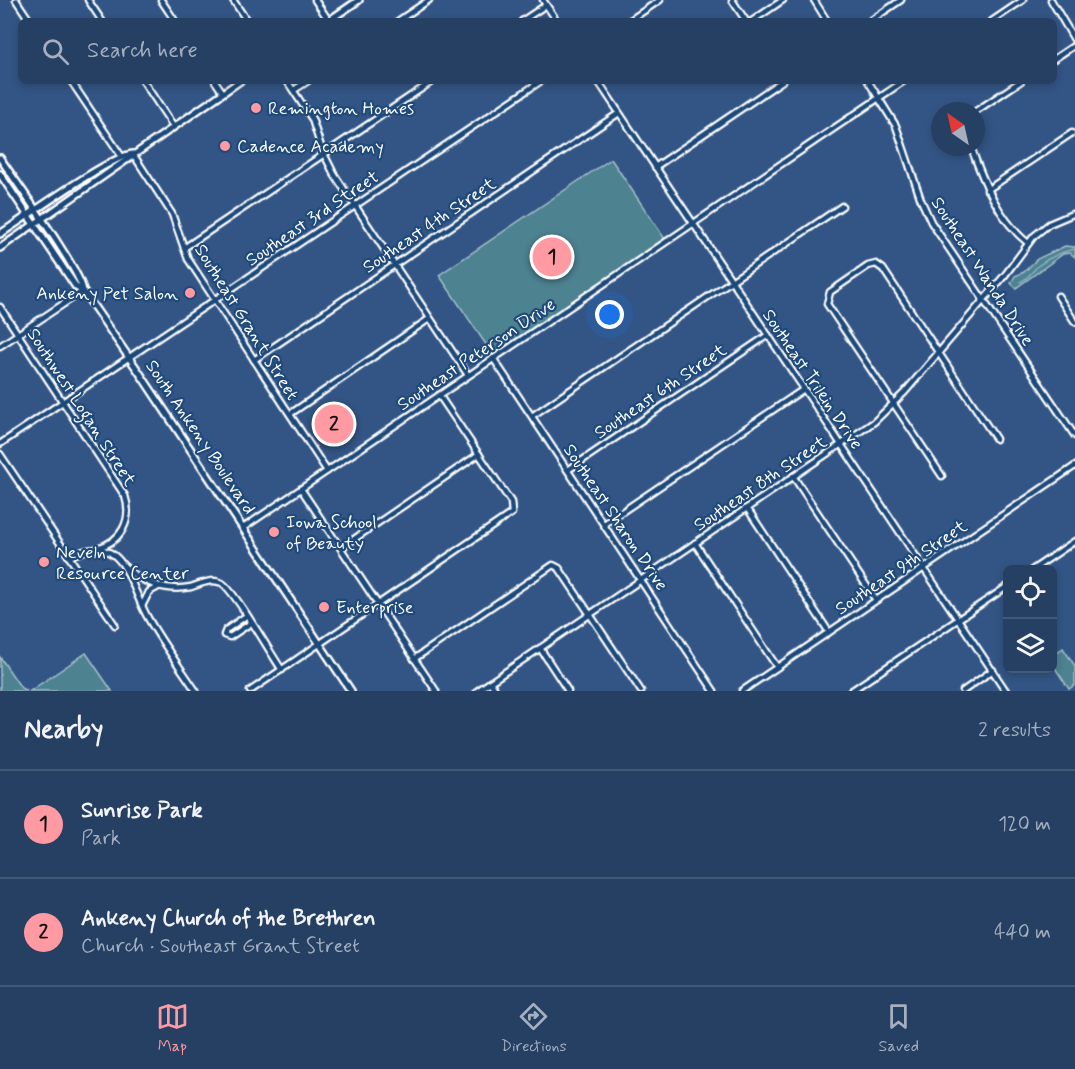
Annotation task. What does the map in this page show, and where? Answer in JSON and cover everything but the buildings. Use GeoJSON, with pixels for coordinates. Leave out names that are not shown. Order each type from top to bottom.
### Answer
{"type":"FeatureCollection","features":[{"type":"Feature","properties":{"kind":"main road"},"geometry":{"type":"LineString","coordinates":[[333,18],[359,0]]}},
{"type":"Feature","properties":{"kind":"main road"},"geometry":{"type":"LineString","coordinates":[[0,234],[34,218],[112,171],[133,153],[236,84]]}},
{"type":"Feature","properties":{"kind":"main road"},"geometry":{"type":"LineString","coordinates":[[0,248],[34,218],[122,157],[133,153]]}},
{"type":"Feature","properties":{"kind":"main road"},"geometry":{"type":"LineString","coordinates":[[0,158],[34,218]]}},
{"type":"Feature","properties":{"kind":"main road"},"geometry":{"type":"LineString","coordinates":[[0,174],[34,218]]}},
{"type":"Feature","properties":{"kind":"main road","name":"South Ankeny Boulevard"},"geometry":{"type":"LineString","coordinates":[[34,218],[76,287],[83,291],[130,358],[351,691]]}},
{"type":"Feature","properties":{"kind":"street"},"geometry":{"type":"LineString","coordinates":[[16,0],[28,18]]}},
{"type":"Feature","properties":{"kind":"street"},"geometry":{"type":"LineString","coordinates":[[88,0],[100,18]]}},
{"type":"Feature","properties":{"kind":"street"},"geometry":{"type":"LineString","coordinates":[[161,0],[173,18]]}},
{"type":"Feature","properties":{"kind":"street"},"geometry":{"type":"LineString","coordinates":[[233,0],[245,18]]}},
{"type":"Feature","properties":{"kind":"street"},"geometry":{"type":"LineString","coordinates":[[315,0],[327,18]]}},
{"type":"Feature","properties":{"kind":"street"},"geometry":{"type":"LineString","coordinates":[[402,18],[429,0]]}},
{"type":"Feature","properties":{"kind":"street"},"geometry":{"type":"LineString","coordinates":[[633,18],[660,0]]}},
{"type":"Feature","properties":{"kind":"street"},"geometry":{"type":"LineString","coordinates":[[732,0],[744,18]]}},
{"type":"Feature","properties":{"kind":"street"},"geometry":{"type":"LineString","coordinates":[[756,18],[783,0]]}},
{"type":"Feature","properties":{"kind":"street"},"geometry":{"type":"LineString","coordinates":[[814,0],[825,18]]}},
{"type":"Feature","properties":{"kind":"street"},"geometry":{"type":"LineString","coordinates":[[874,18],[901,0]]}},
{"type":"Feature","properties":{"kind":"street"},"geometry":{"type":"LineString","coordinates":[[996,18],[1023,0]]}},
{"type":"Feature","properties":{"kind":"street"},"geometry":{"type":"LineString","coordinates":[[1051,0],[1075,43],[1057,57]]}},
{"type":"Feature","properties":{"kind":"street"},"geometry":{"type":"LineString","coordinates":[[526,18],[545,2],[555,18]]}},
{"type":"Feature","properties":{"kind":"street"},"geometry":{"type":"LineString","coordinates":[[72,84],[122,157]]}},
{"type":"Feature","properties":{"kind":"street"},"geometry":{"type":"LineString","coordinates":[[145,84],[173,126]]}},
{"type":"Feature","properties":{"kind":"street"},"geometry":{"type":"LineString","coordinates":[[217,84],[223,93]]}},
{"type":"Feature","properties":{"kind":"street"},"geometry":{"type":"LineString","coordinates":[[289,84],[312,119],[323,154],[354,206],[468,375]]}},
{"type":"Feature","properties":{"kind":"street"},"geometry":{"type":"LineString","coordinates":[[294,90],[303,84]]}},
{"type":"Feature","properties":{"kind":"street"},"geometry":{"type":"LineString","coordinates":[[184,248],[428,84]]}},
{"type":"Feature","properties":{"kind":"street","name":"Southeast 3rd Street"},"geometry":{"type":"LineString","coordinates":[[0,444],[537,84]]}},
{"type":"Feature","properties":{"kind":"street","name":"Southeast Trilein Drive"},"geometry":{"type":"LineString","coordinates":[[600,84],[1006,691]]}},
{"type":"Feature","properties":{"kind":"street"},"geometry":{"type":"LineString","coordinates":[[655,167],[778,84]]}},
{"type":"Feature","properties":{"kind":"street","name":"Southeast Wanda Drive"},"geometry":{"type":"LineString","coordinates":[[870,84],[902,139],[926,211],[1075,436]]}},
{"type":"Feature","properties":{"kind":"street","name":"Southeast Peterson Drive"},"geometry":{"type":"LineString","coordinates":[[243,528],[900,84]]}},
{"type":"Feature","properties":{"kind":"street"},"geometry":{"type":"LineString","coordinates":[[985,105],[1016,84]]}},
{"type":"Feature","properties":{"kind":"street","name":"Southeast 4th Street"},"geometry":{"type":"LineString","coordinates":[[254,360],[619,113]]}},
{"type":"Feature","properties":{"kind":"street"},"geometry":{"type":"LineString","coordinates":[[987,189],[1072,133]]}},
{"type":"Feature","properties":{"kind":"street","name":"Southeast Grant Street"},"geometry":{"type":"LineString","coordinates":[[133,153],[172,214],[184,248],[215,300],[327,471]]}},
{"type":"Feature","properties":{"kind":"street"},"geometry":{"type":"LineString","coordinates":[[974,156],[987,189],[1016,232],[1028,243]]}},
{"type":"Feature","properties":{"kind":"street"},"geometry":{"type":"LineString","coordinates":[[532,416],[842,206]]}},
{"type":"Feature","properties":{"kind":"street","name":"Southeast 8th Street"},"geometry":{"type":"LineString","coordinates":[[477,691],[874,422],[894,404],[939,352],[1012,267],[1028,243],[1049,224],[1075,213]]}},
{"type":"Feature","properties":{"kind":"street"},"geometry":{"type":"LineString","coordinates":[[942,476],[828,306],[826,300],[830,292],[870,265],[879,266],[996,439]]}},
{"type":"Feature","properties":{"kind":"street"},"geometry":{"type":"LineString","coordinates":[[0,346],[83,291]]}},
{"type":"Feature","properties":{"kind":"street"},"geometry":{"type":"LineString","coordinates":[[1058,296],[1070,305],[1075,322]]}},
{"type":"Feature","properties":{"kind":"street","name":"Southwest Logan Street"},"geometry":{"type":"LineString","coordinates":[[0,307],[125,496],[127,520],[116,539]]}},
{"type":"Feature","properties":{"kind":"street"},"geometry":{"type":"LineString","coordinates":[[290,414],[429,319]]}},
{"type":"Feature","properties":{"kind":"street","name":"Southeast 6th Street"},"geometry":{"type":"LineString","coordinates":[[568,470],[768,335]]}},
{"type":"Feature","properties":{"kind":"street","name":"Southeast Sharon Drive"},"geometry":{"type":"LineString","coordinates":[[493,358],[714,691]]}},
{"type":"Feature","properties":{"kind":"street"},"geometry":{"type":"LineString","coordinates":[[604,524],[804,389]]}},
{"type":"Feature","properties":{"kind":"street"},"geometry":{"type":"LineString","coordinates":[[250,691],[510,515],[513,506],[440,395]]}},
{"type":"Feature","properties":{"kind":"street"},"geometry":{"type":"LineString","coordinates":[[0,454],[115,625]]}},
{"type":"Feature","properties":{"kind":"street"},"geometry":{"type":"LineString","coordinates":[[341,548],[479,454]]}},
{"type":"Feature","properties":{"kind":"street","name":"Southeast 9th Street"},"geometry":{"type":"LineString","coordinates":[[742,691],[1075,466]]}},
{"type":"Feature","properties":{"kind":"street"},"geometry":{"type":"LineString","coordinates":[[794,476],[876,600]]}},
{"type":"Feature","properties":{"kind":"street"},"geometry":{"type":"LineString","coordinates":[[300,489],[436,691]]}},
{"type":"Feature","properties":{"kind":"street"},"geometry":{"type":"LineString","coordinates":[[747,508],[829,632]]}},
{"type":"Feature","properties":{"kind":"street"},"geometry":{"type":"LineString","coordinates":[[69,557],[116,539]]}},
{"type":"Feature","properties":{"kind":"street"},"geometry":{"type":"LineString","coordinates":[[116,539],[112,549],[124,566],[141,579],[161,587]]}},
{"type":"Feature","properties":{"kind":"street"},"geometry":{"type":"LineString","coordinates":[[1039,565],[1075,541]]}},
{"type":"Feature","properties":{"kind":"street"},"geometry":{"type":"LineString","coordinates":[[695,543],[777,667]]}},
{"type":"Feature","properties":{"kind":"street"},"geometry":{"type":"LineString","coordinates":[[97,548],[116,557]]}},
{"type":"Feature","properties":{"kind":"street"},"geometry":{"type":"LineString","coordinates":[[124,566],[136,588],[144,610],[196,691]]}},
{"type":"Feature","properties":{"kind":"street"},"geometry":{"type":"LineString","coordinates":[[414,659],[550,566],[559,568],[641,691]]}},
{"type":"Feature","properties":{"kind":"street"},"geometry":{"type":"LineString","coordinates":[[144,610],[146,596],[153,588],[179,588],[216,581],[226,586],[282,670]]}},
{"type":"Feature","properties":{"kind":"street"},"geometry":{"type":"LineString","coordinates":[[851,691],[1003,589]]}},
{"type":"Feature","properties":{"kind":"street"},"geometry":{"type":"LineString","coordinates":[[246,616],[226,630],[224,635],[230,637],[251,623]]}},
{"type":"Feature","properties":{"kind":"street"},"geometry":{"type":"LineString","coordinates":[[540,648],[568,691]]}},
{"type":"Feature","properties":{"kind":"street"},"geometry":{"type":"LineString","coordinates":[[963,691],[993,670]]}},
{"type":"Feature","properties":{"kind":"street"},"geometry":{"type":"LineString","coordinates":[[490,682],[496,691]]}},
{"type":"Feature","properties":{"kind":"green space"},"geometry":{"type":"Polygon","coordinates":[[[611,159],[665,239],[493,355],[439,275],[611,159]]]}},
{"type":"Feature","properties":{"kind":"green space"},"geometry":{"type":"Polygon","coordinates":[[[1065,246],[1075,247],[1075,257],[1070,253],[1063,254],[1016,288],[1011,283],[1015,276],[1024,272],[1037,259],[1065,246]]]}},
{"type":"Feature","properties":{"kind":"green space"},"geometry":{"type":"Polygon","coordinates":[[[1063,648],[1075,666],[1075,685],[1069,689],[1057,671],[1057,652],[1063,648]]]}},
{"type":"Feature","properties":{"kind":"green space"},"geometry":{"type":"Polygon","coordinates":[[[86,653],[112,691],[30,691],[86,653]]]}},
{"type":"Feature","properties":{"kind":"green space"},"geometry":{"type":"Polygon","coordinates":[[[0,657],[21,688],[27,691],[0,691],[0,657]]]}},
{"type":"Feature","properties":{"kind":"waterway"},"geometry":{"type":"LineString","coordinates":[[1020,282],[1047,260],[1075,249]]}},
{"type":"Feature","properties":{"kind":"place","name":"Remington Homes"},"geometry":{"type":"Point","coordinates":[256,108]}},
{"type":"Feature","properties":{"kind":"place","name":"Cadence Academy"},"geometry":{"type":"Point","coordinates":[225,146]}},
{"type":"Feature","properties":{"kind":"place","name":"Sunrise Park"},"geometry":{"type":"Point","coordinates":[552,257]}},
{"type":"Feature","properties":{"kind":"place","name":"Ankeny Pet Salon"},"geometry":{"type":"Point","coordinates":[190,293]}},
{"type":"Feature","properties":{"kind":"place","name":"Ankeny Church of the Brethren"},"geometry":{"type":"Point","coordinates":[334,424]}},
{"type":"Feature","properties":{"kind":"place","name":"Iowa School of Beauty"},"geometry":{"type":"Point","coordinates":[274,532]}},
{"type":"Feature","properties":{"kind":"place","name":"Neveln Resource Center"},"geometry":{"type":"Point","coordinates":[44,562]}},
{"type":"Feature","properties":{"kind":"place","name":"Enterprise"},"geometry":{"type":"Point","coordinates":[324,607]}}]}
